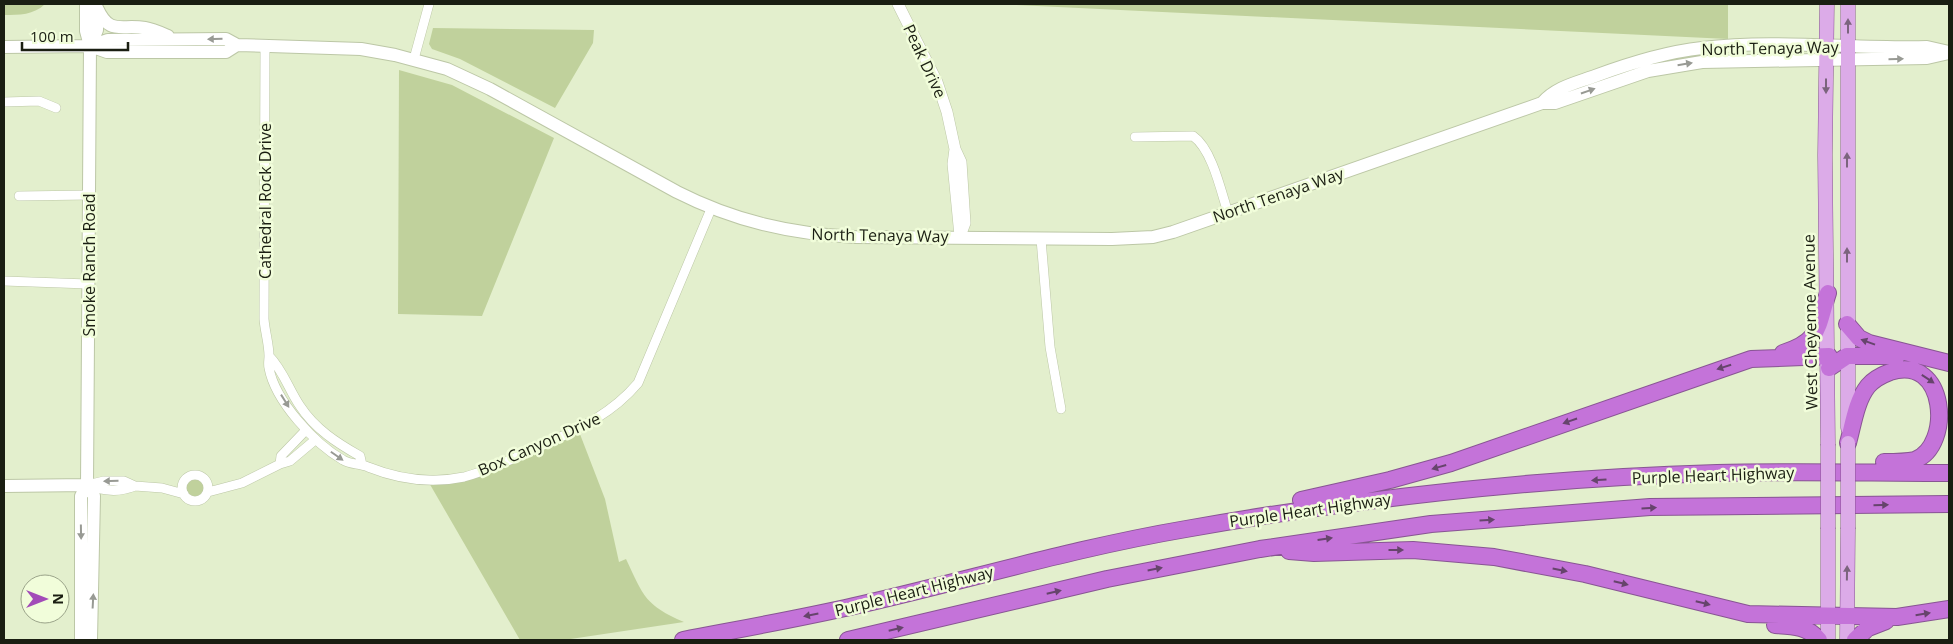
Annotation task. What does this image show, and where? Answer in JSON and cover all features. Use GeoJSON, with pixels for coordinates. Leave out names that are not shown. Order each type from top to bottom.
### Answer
{"type":"FeatureCollection","features":[{"type":"Feature","properties":{"kind":"highway"},"geometry":{"type":"LineString","coordinates":[[1771,357],[1800,348],[1814,336],[1820,323],[1828,293]]}},
{"type":"Feature","properties":{"kind":"highway"},"geometry":{"type":"LineString","coordinates":[[1847,324],[1859,338],[1869,343],[1949,363]]}},
{"type":"Feature","properties":{"kind":"highway"},"geometry":{"type":"LineString","coordinates":[[1046,558],[1084,542],[1326,495],[1428,470],[1751,359],[1771,357],[1829,362],[1847,356],[1930,358]]}},
{"type":"Feature","properties":{"kind":"highway"},"geometry":{"type":"LineString","coordinates":[[1718,473],[1778,464],[1916,460],[1935,448],[1947,429],[1948,407],[1945,396],[1927,377],[1915,371],[1903,369],[1882,375],[1873,381],[1863,395],[1848,443]]}},
{"type":"Feature","properties":{"kind":"highway","name":"Purple Heart Highway"},"geometry":{"type":"LineString","coordinates":[[683,640],[854,606],[1046,558],[1184,529],[1313,508],[1438,492],[1626,478],[1718,473],[1949,472]]}},
{"type":"Feature","properties":{"kind":"highway","name":"Purple Heart Highway"},"geometry":{"type":"LineString","coordinates":[[848,640],[1107,579],[1260,549],[1431,524],[1650,507],[1949,504]]}},
{"type":"Feature","properties":{"kind":"highway"},"geometry":{"type":"LineString","coordinates":[[1260,549],[1314,553],[1413,550],[1494,557],[1585,574],[1748,614],[1847,618],[1896,617],[1949,608]]}},
{"type":"Feature","properties":{"kind":"highway"},"geometry":{"type":"LineString","coordinates":[[1748,614],[1765,624],[1798,627],[1810,631],[1819,640]]}},
{"type":"Feature","properties":{"kind":"highway"},"geometry":{"type":"LineString","coordinates":[[1855,640],[1868,628],[1896,617]]}},
{"type":"Feature","properties":{"kind":"main road","name":"West Cheyenne Avenue"},"geometry":{"type":"LineString","coordinates":[[1827,4],[1828,640]]}},
{"type":"Feature","properties":{"kind":"main road"},"geometry":{"type":"LineString","coordinates":[[1847,640],[1848,4]]}},
{"type":"Feature","properties":{"kind":"main road"},"geometry":{"type":"LineString","coordinates":[[93,5],[105,22],[115,28],[145,28],[178,39]]}},
{"type":"Feature","properties":{"kind":"main road","name":"Smoke Ranch Road"},"geometry":{"type":"LineString","coordinates":[[80,640],[80,496],[87,485],[90,46],[86,31],[93,5]]}},
{"type":"Feature","properties":{"kind":"main road","name":"North Tenaya Way"},"geometry":{"type":"LineString","coordinates":[[4,47],[90,46],[108,40],[226,39],[237,45],[361,49],[414,59],[447,69],[490,89],[711,209],[755,224],[815,235],[1112,240],[1153,237],[1173,232],[1542,103],[1552,92],[1627,65],[1674,52],[1723,46],[1927,58],[1949,53]]}},
{"type":"Feature","properties":{"kind":"main road","name":"North Tenaya Way"},"geometry":{"type":"LineString","coordinates":[[90,46],[107,52],[226,52],[237,45]]}},
{"type":"Feature","properties":{"kind":"main road"},"geometry":{"type":"LineString","coordinates":[[4,486],[87,485]]}},
{"type":"Feature","properties":{"kind":"main road","name":"Smoke Ranch Road"},"geometry":{"type":"LineString","coordinates":[[87,485],[94,496],[91,640]]}},
{"type":"Feature","properties":{"kind":"street"},"geometry":{"type":"LineString","coordinates":[[414,59],[429,4]]}},
{"type":"Feature","properties":{"kind":"street","name":"Peak Drive"},"geometry":{"type":"LineString","coordinates":[[898,4],[937,82],[947,112],[955,149],[953,164],[960,236]]}},
{"type":"Feature","properties":{"kind":"street","name":"Cathedral Rock Drive"},"geometry":{"type":"LineString","coordinates":[[265,46],[264,319],[269,356],[268,367],[276,387],[315,440]]}},
{"type":"Feature","properties":{"kind":"street"},"geometry":{"type":"LineString","coordinates":[[4,102],[39,102],[56,108]]}},
{"type":"Feature","properties":{"kind":"street"},"geometry":{"type":"LineString","coordinates":[[1135,136],[1193,136],[1201,142],[1207,151],[1228,213]]}},
{"type":"Feature","properties":{"kind":"street"},"geometry":{"type":"LineString","coordinates":[[18,196],[89,195]]}},
{"type":"Feature","properties":{"kind":"street","name":"Box Canyon Drive"},"geometry":{"type":"LineString","coordinates":[[315,440],[343,460],[356,466],[362,465],[391,476],[428,480],[462,477],[488,469],[603,416],[625,398],[638,383],[711,209]]}},
{"type":"Feature","properties":{"kind":"street"},"geometry":{"type":"LineString","coordinates":[[1041,239],[1047,322],[1061,409]]}},
{"type":"Feature","properties":{"kind":"street"},"geometry":{"type":"LineString","coordinates":[[4,281],[88,284]]}},
{"type":"Feature","properties":{"kind":"street","name":"Cathedral Rock Drive"},"geometry":{"type":"LineString","coordinates":[[269,356],[277,364],[301,408],[322,431]]}},
{"type":"Feature","properties":{"kind":"street"},"geometry":{"type":"LineString","coordinates":[[280,464],[282,456],[306,430]]}},
{"type":"Feature","properties":{"kind":"street","name":"Box Canyon Drive"},"geometry":{"type":"LineString","coordinates":[[322,431],[360,456],[362,465]]}},
{"type":"Feature","properties":{"kind":"street"},"geometry":{"type":"LineString","coordinates":[[87,485],[104,491],[125,490],[135,486],[162,488],[184,494],[190,500],[199,500],[208,488],[242,483],[290,461],[315,440]]}},
{"type":"Feature","properties":{"kind":"street"},"geometry":{"type":"LineString","coordinates":[[162,488],[184,482],[190,476],[198,475],[208,488]]}},
{"type":"Feature","properties":{"kind":"street"},"geometry":{"type":"LineString","coordinates":[[184,482],[184,494]]}},
{"type":"Feature","properties":{"kind":"green space"},"geometry":{"type":"Polygon","coordinates":[[[4,4],[45,4],[31,12],[4,15],[4,4]]]}},
{"type":"Feature","properties":{"kind":"green space"},"geometry":{"type":"Polygon","coordinates":[[[997,4],[1728,4],[1728,39],[997,4]]]}},
{"type":"Feature","properties":{"kind":"green space"},"geometry":{"type":"Polygon","coordinates":[[[433,28],[594,30],[593,43],[555,108],[460,59],[432,49],[429,44],[433,28]]]}},
{"type":"Feature","properties":{"kind":"green space"},"geometry":{"type":"Polygon","coordinates":[[[399,70],[452,85],[554,138],[482,316],[398,314],[399,70]]]}},
{"type":"Feature","properties":{"kind":"green space"},"geometry":{"type":"Polygon","coordinates":[[[578,429],[605,499],[619,562],[626,559],[642,591],[653,605],[684,622],[564,640],[520,640],[428,481],[462,477],[578,429]]]}},
{"type":"Feature","properties":{"kind":"green space"},"geometry":{"type":"Polygon","coordinates":[[[195,479],[201,482],[204,488],[201,494],[195,497],[189,494],[186,488],[189,482],[195,479]]]}}]}
